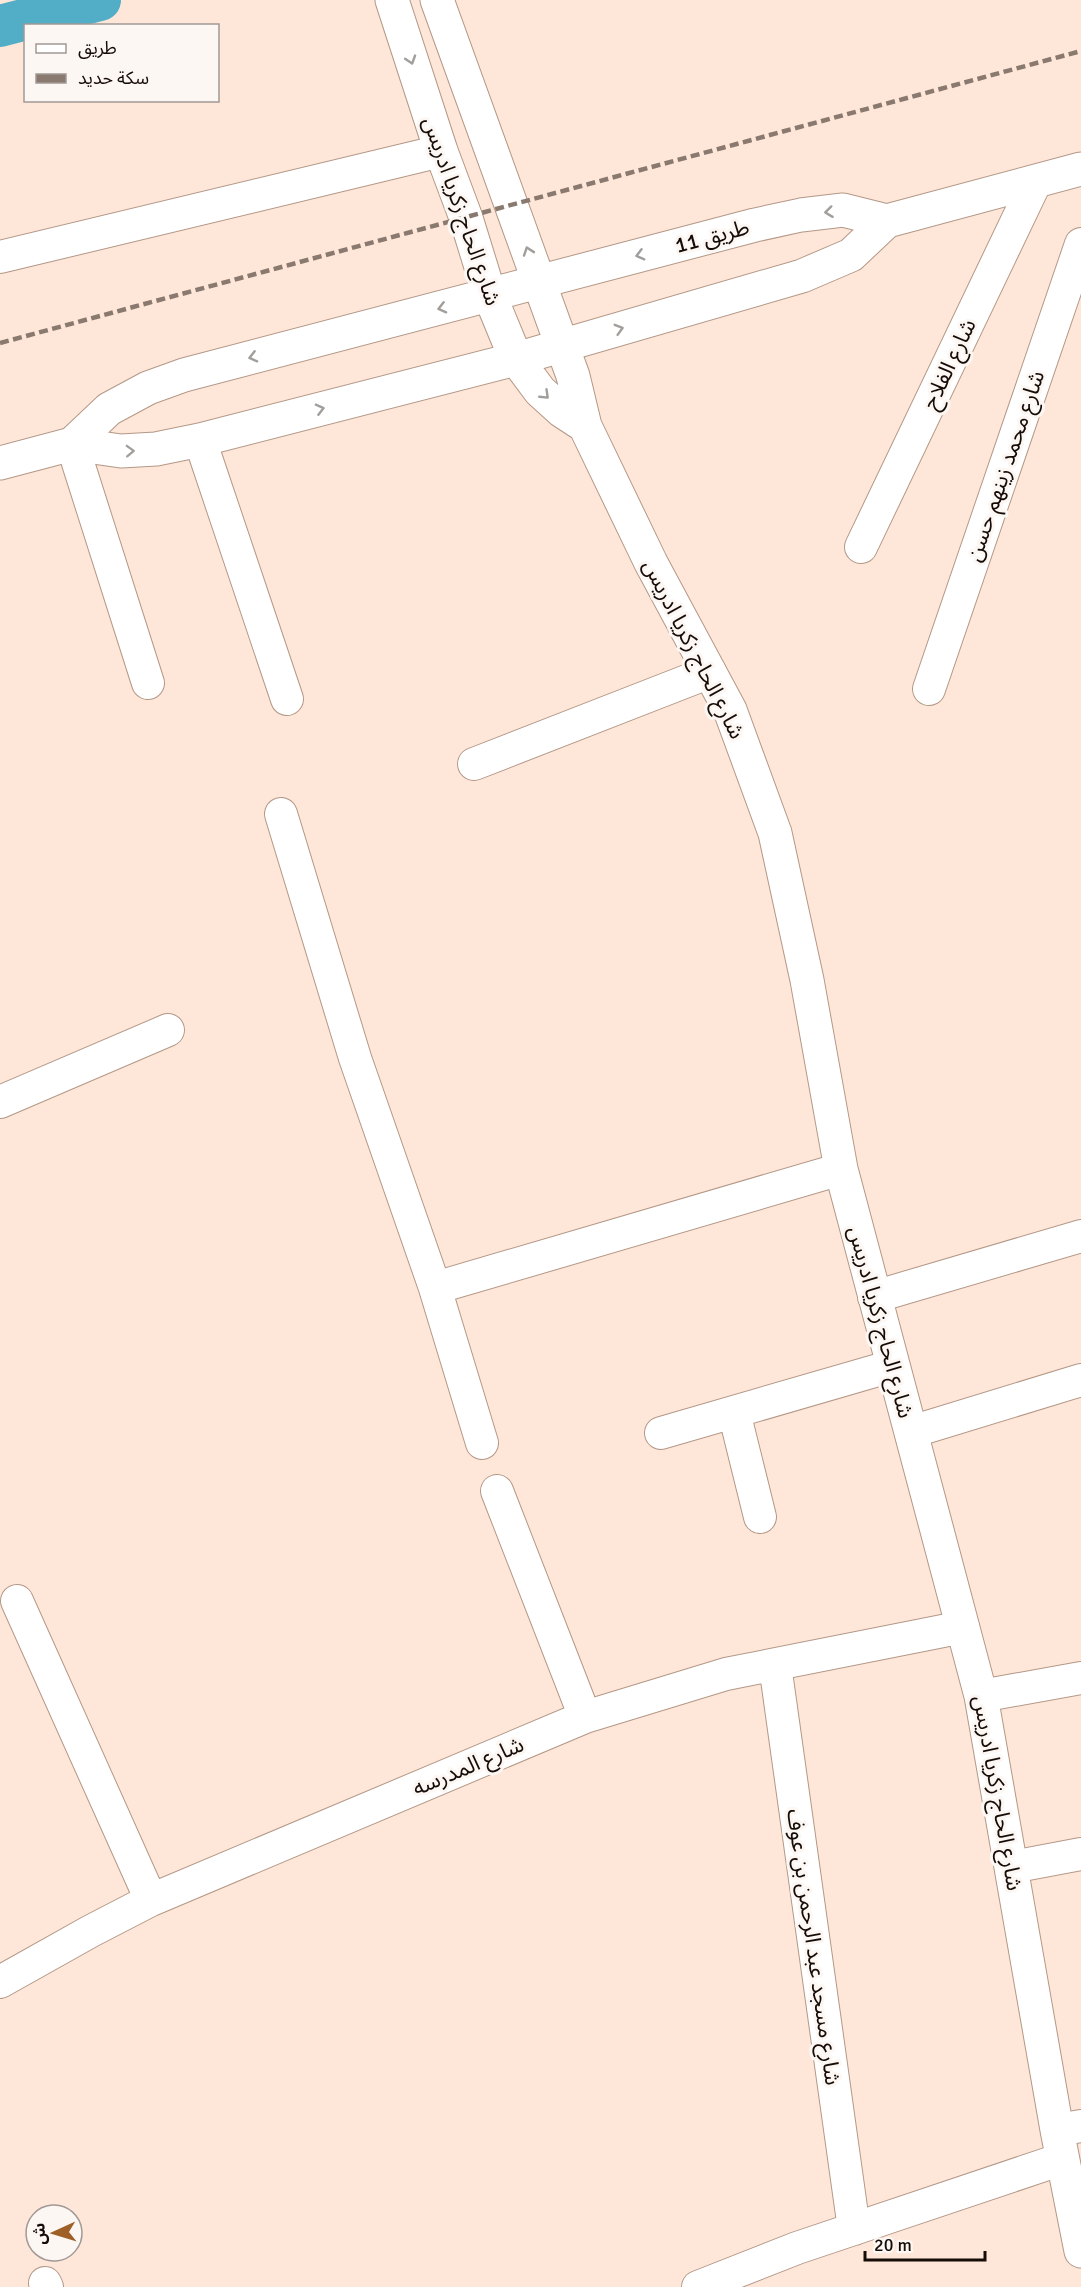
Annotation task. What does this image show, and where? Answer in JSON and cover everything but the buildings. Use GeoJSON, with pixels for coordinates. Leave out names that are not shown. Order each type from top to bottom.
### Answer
{"type":"FeatureCollection","features":[{"type":"Feature","properties":{"kind":"street","name":"شارع الحاج زكريا ادريس"},"geometry":{"type":"LineString","coordinates":[[437,0],[562,345],[578,392],[585,426],[651,563],[730,710],[775,833],[807,980],[841,1169],[981,1696],[1012,1867],[1067,2138],[1081,2251]]}},
{"type":"Feature","properties":{"kind":"street","name":"شارع الحاج زكريا ادريس"},"geometry":{"type":"LineString","coordinates":[[393,2],[490,296],[516,358],[540,391],[562,411],[585,426]]}},
{"type":"Feature","properties":{"kind":"street"},"geometry":{"type":"LineString","coordinates":[[0,257],[441,151]]}},
{"type":"Feature","properties":{"kind":"street","name":"طريق 11"},"geometry":{"type":"LineString","coordinates":[[72,444],[121,451],[156,449],[200,440],[516,358],[802,276],[851,255],[886,221],[1081,169]]}},
{"type":"Feature","properties":{"kind":"street","name":"شارع الفلاح"},"geometry":{"type":"LineString","coordinates":[[861,547],[1036,181]]}},
{"type":"Feature","properties":{"kind":"street","name":"طريق 11"},"geometry":{"type":"LineString","coordinates":[[72,444],[109,408],[148,388],[175,378],[754,225],[801,215],[843,210],[886,221]]}},
{"type":"Feature","properties":{"kind":"street","name":"شارع محمد زينهم حسن"},"geometry":{"type":"LineString","coordinates":[[929,689],[1081,244]]}},
{"type":"Feature","properties":{"kind":"street"},"geometry":{"type":"LineString","coordinates":[[200,440],[287,699]]}},
{"type":"Feature","properties":{"kind":"street"},"geometry":{"type":"LineString","coordinates":[[0,463],[72,444],[148,683]]}},
{"type":"Feature","properties":{"kind":"street"},"geometry":{"type":"LineString","coordinates":[[474,764],[710,672]]}},
{"type":"Feature","properties":{"kind":"street"},"geometry":{"type":"LineString","coordinates":[[281,814],[354,1058],[435,1288],[482,1443]]}},
{"type":"Feature","properties":{"kind":"street"},"geometry":{"type":"LineString","coordinates":[[0,1102],[168,1030]]}},
{"type":"Feature","properties":{"kind":"street"},"geometry":{"type":"LineString","coordinates":[[435,1288],[841,1169]]}},
{"type":"Feature","properties":{"kind":"street"},"geometry":{"type":"LineString","coordinates":[[874,1297],[1081,1236]]}},
{"type":"Feature","properties":{"kind":"street"},"geometry":{"type":"LineString","coordinates":[[661,1433],[892,1366]]}},
{"type":"Feature","properties":{"kind":"street"},"geometry":{"type":"LineString","coordinates":[[911,1432],[1081,1380]]}},
{"type":"Feature","properties":{"kind":"street"},"geometry":{"type":"LineString","coordinates":[[734,1412],[760,1517]]}},
{"type":"Feature","properties":{"kind":"street"},"geometry":{"type":"LineString","coordinates":[[497,1491],[585,1717]]}},
{"type":"Feature","properties":{"kind":"street"},"geometry":{"type":"LineString","coordinates":[[17,1601],[151,1900]]}},
{"type":"Feature","properties":{"kind":"street","name":"شارع المدرسه"},"geometry":{"type":"LineString","coordinates":[[0,1982],[91,1930],[151,1900],[585,1717],[726,1674],[963,1627]]}},
{"type":"Feature","properties":{"kind":"street","name":"شارع مسجد عبد الرحمن بن عوف"},"geometry":{"type":"LineString","coordinates":[[775,1665],[854,2229]]}},
{"type":"Feature","properties":{"kind":"street"},"geometry":{"type":"LineString","coordinates":[[981,1696],[1081,1678]]}},
{"type":"Feature","properties":{"kind":"street"},"geometry":{"type":"LineString","coordinates":[[1012,1867],[1081,1854]]}},
{"type":"Feature","properties":{"kind":"street"},"geometry":{"type":"LineString","coordinates":[[698,2287],[854,2229],[1067,2138]]}},
{"type":"Feature","properties":{"kind":"waterway"},"geometry":{"type":"LineString","coordinates":[[0,26],[100,0]]}},
{"type":"Feature","properties":{"kind":"railway"},"geometry":{"type":"LineString","coordinates":[[0,343],[1081,51]]}}]}
